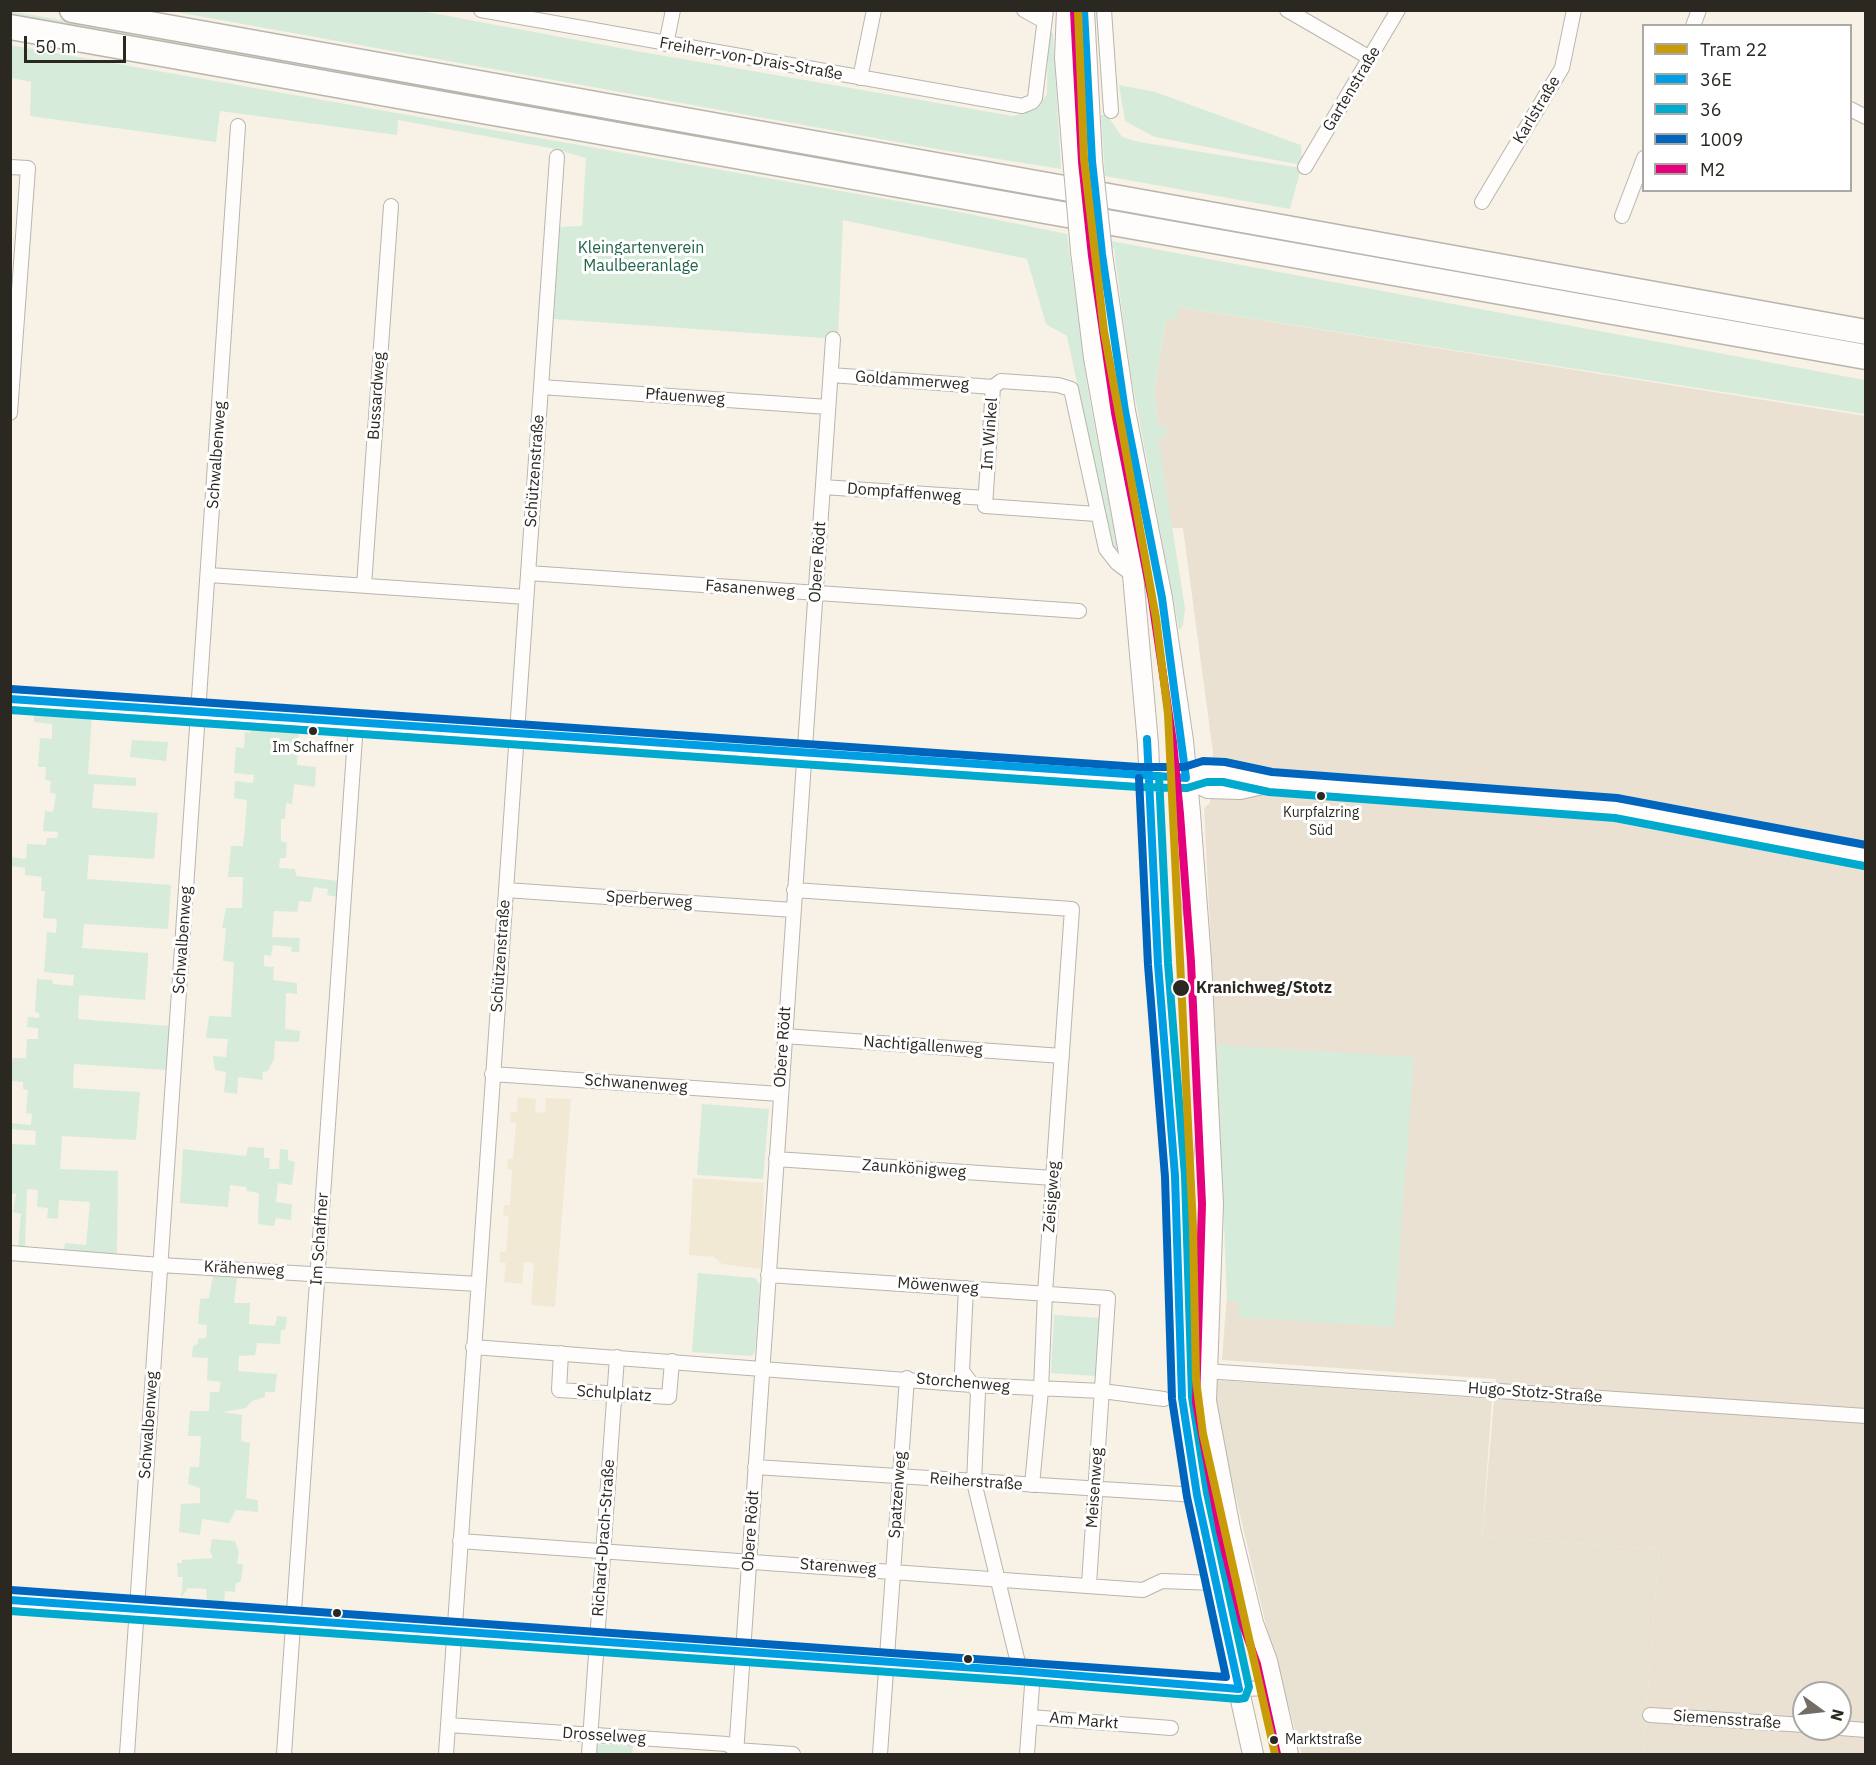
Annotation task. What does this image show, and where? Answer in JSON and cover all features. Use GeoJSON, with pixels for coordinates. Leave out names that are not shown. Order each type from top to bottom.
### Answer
{"type":"FeatureCollection","features":[{"type":"Feature","properties":{"kind":"highway"},"geometry":{"type":"LineString","coordinates":[[72,10],[1866,332]]}},
{"type":"Feature","properties":{"kind":"highway"},"geometry":{"type":"LineString","coordinates":[[10,27],[1866,357]]}},
{"type":"Feature","properties":{"kind":"main road"},"geometry":{"type":"LineString","coordinates":[[1067,10],[1065,58],[1081,251],[1094,358],[1133,575],[1149,777],[1159,974],[1175,1176],[1178,1246],[1177,1305],[1182,1398],[1197,1495],[1253,1755]]}},
{"type":"Feature","properties":{"kind":"main road"},"geometry":{"type":"LineString","coordinates":[[1084,10],[1092,161],[1102,254],[1125,411],[1162,598],[1182,734],[1186,778],[1201,961],[1213,1204],[1205,1371],[1206,1401],[1216,1464],[1253,1623],[1273,1688],[1288,1755]]}},
{"type":"Feature","properties":{"kind":"main road"},"geometry":{"type":"LineString","coordinates":[[1149,777],[1186,778],[1208,788],[1240,789],[1270,782],[1607,807],[1866,856]]}},
{"type":"Feature","properties":{"kind":"street","name":"Freiherr-von-Drais-Straße"},"geometry":{"type":"LineString","coordinates":[[481,10],[1022,106],[1032,102],[1035,98],[1045,16]]}},
{"type":"Feature","properties":{"kind":"street"},"geometry":{"type":"LineString","coordinates":[[666,44],[673,10]]}},
{"type":"Feature","properties":{"kind":"street"},"geometry":{"type":"LineString","coordinates":[[860,78],[874,10]]}},
{"type":"Feature","properties":{"kind":"street"},"geometry":{"type":"LineString","coordinates":[[1024,10],[1045,16]]}},
{"type":"Feature","properties":{"kind":"street"},"geometry":{"type":"LineString","coordinates":[[1104,10],[1111,111]]}},
{"type":"Feature","properties":{"kind":"street"},"geometry":{"type":"LineString","coordinates":[[1287,10],[1370,58]]}},
{"type":"Feature","properties":{"kind":"street","name":"Gartenstraße"},"geometry":{"type":"LineString","coordinates":[[1305,167],[1398,10]]}},
{"type":"Feature","properties":{"kind":"street","name":"Karlstraße"},"geometry":{"type":"LineString","coordinates":[[1482,202],[1562,68],[1574,10]]}},
{"type":"Feature","properties":{"kind":"street"},"geometry":{"type":"LineString","coordinates":[[1852,110],[1866,117]]}},
{"type":"Feature","properties":{"kind":"street","name":"Schwalbenweg"},"geometry":{"type":"LineString","coordinates":[[127,1755],[238,126]]}},
{"type":"Feature","properties":{"kind":"street","name":"Schützenstraße"},"geometry":{"type":"LineString","coordinates":[[446,1755],[557,157]]}},
{"type":"Feature","properties":{"kind":"street"},"geometry":{"type":"LineString","coordinates":[[1622,216],[1642,163]]}},
{"type":"Feature","properties":{"kind":"street"},"geometry":{"type":"LineString","coordinates":[[10,167],[28,168],[13,330],[10,413]]}},
{"type":"Feature","properties":{"kind":"street","name":"Bussardweg"},"geometry":{"type":"LineString","coordinates":[[364,585],[391,206]]}},
{"type":"Feature","properties":{"kind":"street","name":"Obere Rödt"},"geometry":{"type":"LineString","coordinates":[[736,1752],[833,339]]}},
{"type":"Feature","properties":{"kind":"street","name":"Goldammerweg"},"geometry":{"type":"LineString","coordinates":[[831,375],[993,387]]}},
{"type":"Feature","properties":{"kind":"street","name":"Im Winkel"},"geometry":{"type":"LineString","coordinates":[[990,503],[993,387],[1001,381],[1062,386],[1071,389],[1096,514],[1106,549],[1117,563],[1133,575]]}},
{"type":"Feature","properties":{"kind":"street","name":"Pfauenweg"},"geometry":{"type":"LineString","coordinates":[[541,387],[828,407]]}},
{"type":"Feature","properties":{"kind":"street","name":"Dompfaffenweg"},"geometry":{"type":"LineString","coordinates":[[823,487],[990,503]]}},
{"type":"Feature","properties":{"kind":"street"},"geometry":{"type":"LineString","coordinates":[[990,503],[1096,514]]}},
{"type":"Feature","properties":{"kind":"street","name":"Fasanenweg"},"geometry":{"type":"LineString","coordinates":[[528,573],[1079,611]]}},
{"type":"Feature","properties":{"kind":"street"},"geometry":{"type":"LineString","coordinates":[[209,575],[526,597]]}},
{"type":"Feature","properties":{"kind":"street"},"geometry":{"type":"LineString","coordinates":[[10,699],[1149,777]]}},
{"type":"Feature","properties":{"kind":"street","name":"Im Schaffner"},"geometry":{"type":"LineString","coordinates":[[284,1755],[356,723]]}},
{"type":"Feature","properties":{"kind":"street","name":"Sperberweg"},"geometry":{"type":"LineString","coordinates":[[506,890],[793,910]]}},
{"type":"Feature","properties":{"kind":"street","name":"Zeisigweg"},"geometry":{"type":"LineString","coordinates":[[795,890],[1072,909],[1045,1293],[1041,1390],[1032,1485]]}},
{"type":"Feature","properties":{"kind":"street","name":"Nachtigallenweg"},"geometry":{"type":"LineString","coordinates":[[784,1036],[1062,1056]]}},
{"type":"Feature","properties":{"kind":"street","name":"Schwanenweg"},"geometry":{"type":"LineString","coordinates":[[492,1074],[780,1094]]}},
{"type":"Feature","properties":{"kind":"street","name":"Zaunkönigweg"},"geometry":{"type":"LineString","coordinates":[[776,1159],[1053,1178]]}},
{"type":"Feature","properties":{"kind":"street","name":"Krähenweg"},"geometry":{"type":"LineString","coordinates":[[10,1253],[160,1265],[478,1284]]}},
{"type":"Feature","properties":{"kind":"street","name":"Möwenweg"},"geometry":{"type":"LineString","coordinates":[[768,1275],[1108,1298]]}},
{"type":"Feature","properties":{"kind":"street","name":"Am Markt"},"geometry":{"type":"LineString","coordinates":[[966,1288],[962,1371],[978,1392],[974,1482],[999,1578],[1027,1671],[1030,1717],[1171,1728]]}},
{"type":"Feature","properties":{"kind":"street","name":"Meisenweg"},"geometry":{"type":"LineString","coordinates":[[1089,1584],[1108,1298]]}},
{"type":"Feature","properties":{"kind":"street"},"geometry":{"type":"LineString","coordinates":[[473,1347],[762,1367]]}},
{"type":"Feature","properties":{"kind":"street","name":"Schulplatz"},"geometry":{"type":"LineString","coordinates":[[561,1353],[559,1390],[614,1394],[669,1397],[672,1361]]}},
{"type":"Feature","properties":{"kind":"street","name":"Richard-Drach-Straße"},"geometry":{"type":"LineString","coordinates":[[589,1755],[617,1357]]}},
{"type":"Feature","properties":{"kind":"street","name":"Storchenweg"},"geometry":{"type":"LineString","coordinates":[[762,1367],[972,1385],[1102,1392],[1164,1399]]}},
{"type":"Feature","properties":{"kind":"street","name":"Hugo-Stotz-Straße"},"geometry":{"type":"LineString","coordinates":[[1205,1371],[1866,1416]]}},
{"type":"Feature","properties":{"kind":"street","name":"Spatzenweg"},"geometry":{"type":"LineString","coordinates":[[880,1755],[907,1378]]}},
{"type":"Feature","properties":{"kind":"street","name":"Reiherstraße"},"geometry":{"type":"LineString","coordinates":[[755,1467],[1197,1495]]}},
{"type":"Feature","properties":{"kind":"street","name":"Starenweg"},"geometry":{"type":"LineString","coordinates":[[460,1541],[1089,1584],[1143,1590],[1162,1581],[1215,1583]]}},
{"type":"Feature","properties":{"kind":"street"},"geometry":{"type":"LineString","coordinates":[[10,1600],[743,1653],[1027,1671],[1239,1689],[1273,1688]]}},
{"type":"Feature","properties":{"kind":"street","name":"Siemensstraße"},"geometry":{"type":"LineString","coordinates":[[1650,1715],[1792,1724]]}},
{"type":"Feature","properties":{"kind":"street"},"geometry":{"type":"LineString","coordinates":[[1027,1755],[1030,1717]]}},
{"type":"Feature","properties":{"kind":"street","name":"Drosselweg"},"geometry":{"type":"LineString","coordinates":[[448,1725],[727,1744],[736,1752],[793,1755]]}},
{"type":"Feature","properties":{"kind":"shaded area"},"geometry":{"type":"Polygon","coordinates":[[[1178,307],[1865,416],[1865,1754],[1643,1754],[1659,1549],[1482,1537],[1496,1379],[1222,1360],[1228,1281],[1204,808],[1210,803],[1213,752],[1183,528],[1171,528],[1158,437],[1167,426],[1158,428],[1154,392],[1166,318],[1178,307]]]}},
{"type":"Feature","properties":{"kind":"shaded area"},"geometry":{"type":"Polygon","coordinates":[[[518,1097],[536,1099],[535,1112],[545,1113],[546,1098],[571,1099],[555,1307],[531,1305],[534,1263],[524,1262],[522,1284],[504,1282],[506,1263],[500,1262],[500,1252],[506,1252],[509,1216],[503,1215],[504,1205],[510,1205],[512,1170],[507,1169],[508,1159],[513,1159],[516,1123],[510,1122],[511,1112],[517,1112],[518,1097]]]}},
{"type":"Feature","properties":{"kind":"shaded area"},"geometry":{"type":"Polygon","coordinates":[[[693,1178],[764,1183],[761,1269],[722,1264],[714,1257],[689,1255],[693,1178]]]}},
{"type":"Feature","properties":{"kind":"shaded area"},"geometry":{"type":"Polygon","coordinates":[[[1214,1380],[1492,1399],[1482,1537],[1659,1549],[1643,1754],[1302,1754],[1267,1629],[1218,1421],[1214,1380]]]}},
{"type":"Feature","properties":{"kind":"green space"},"geometry":{"type":"Polygon","coordinates":[[[10,11],[1063,199],[1064,204],[11,16],[10,11]]]}},
{"type":"Feature","properties":{"kind":"green space"},"geometry":{"type":"Polygon","coordinates":[[[171,11],[421,11],[636,51],[1013,116],[1035,110],[1047,94],[1048,32],[1053,33],[1061,169],[942,150],[171,11]]]}},
{"type":"Feature","properties":{"kind":"green space","name":"Kleingartenverein Maulbeeranlage"},"geometry":{"type":"Polygon","coordinates":[[[10,45],[954,211],[1067,234],[1087,385],[1118,552],[1113,551],[1067,336],[1046,324],[1027,259],[843,220],[838,339],[554,319],[559,227],[582,226],[586,158],[555,149],[398,120],[397,135],[220,111],[216,142],[30,116],[31,82],[11,78],[10,45]]]}},
{"type":"Feature","properties":{"kind":"green space"},"geometry":{"type":"Polygon","coordinates":[[[1119,85],[1155,92],[1301,145],[1302,165],[1155,137],[1125,121],[1119,85]]]}},
{"type":"Feature","properties":{"kind":"green space"},"geometry":{"type":"Polygon","coordinates":[[[1101,115],[1107,115],[1122,137],[1139,142],[1301,168],[1290,209],[1105,176],[1101,115]]]}},
{"type":"Feature","properties":{"kind":"green space"},"geometry":{"type":"Polygon","coordinates":[[[1109,207],[1865,342],[1865,347],[1110,212],[1109,207]]]}},
{"type":"Feature","properties":{"kind":"green space"},"geometry":{"type":"Polygon","coordinates":[[[1100,239],[1865,380],[1865,414],[1178,307],[1176,320],[1166,318],[1154,392],[1158,427],[1167,426],[1165,438],[1158,437],[1185,609],[1183,625],[1179,630],[1130,371],[1114,248],[1100,246],[1100,239]]]}},
{"type":"Feature","properties":{"kind":"green space"},"geometry":{"type":"Polygon","coordinates":[[[34,710],[92,715],[88,774],[136,778],[136,786],[94,784],[92,808],[158,813],[154,859],[89,855],[87,879],[171,885],[168,929],[84,924],[82,948],[148,953],[148,960],[145,1000],[79,995],[78,1019],[170,1026],[167,1070],[74,1064],[73,1088],[140,1092],[136,1140],[62,1136],[60,1169],[118,1171],[117,1254],[64,1250],[65,1243],[86,1245],[90,1202],[59,1200],[58,1219],[47,1218],[48,1208],[37,1207],[38,1190],[27,1189],[25,1248],[18,1247],[21,1214],[13,1212],[16,1194],[11,1193],[12,1144],[35,1145],[36,1131],[11,1129],[11,1123],[31,1125],[32,1114],[26,1113],[28,1090],[23,1089],[23,1082],[11,1081],[10,1066],[13,1058],[26,1058],[27,1039],[38,1039],[38,1028],[27,1027],[28,1017],[39,1018],[39,1013],[35,1012],[37,979],[52,980],[53,984],[73,986],[74,975],[44,972],[47,932],[56,933],[57,919],[43,918],[45,891],[41,891],[42,877],[25,875],[25,868],[11,866],[11,857],[26,859],[27,844],[46,845],[47,838],[57,838],[58,832],[43,831],[45,811],[53,812],[56,794],[50,793],[51,781],[45,780],[46,767],[38,767],[40,738],[52,739],[52,724],[34,722],[34,710]]]}},
{"type":"Feature","properties":{"kind":"green space"},"geometry":{"type":"Polygon","coordinates":[[[252,726],[299,729],[297,765],[316,767],[315,787],[294,784],[292,804],[286,803],[285,819],[281,819],[281,841],[287,843],[286,858],[280,858],[279,868],[295,869],[296,876],[339,881],[338,897],[327,895],[328,889],[314,887],[311,902],[299,901],[297,912],[274,911],[272,937],[300,938],[299,952],[291,952],[292,947],[273,945],[271,956],[264,955],[264,966],[274,967],[273,980],[297,983],[297,994],[286,993],[285,1029],[300,1031],[299,1042],[275,1041],[274,1059],[268,1071],[262,1072],[263,1080],[238,1077],[237,1094],[224,1092],[226,1072],[215,1070],[213,1056],[226,1057],[228,1039],[206,1038],[209,1016],[231,1017],[234,962],[223,961],[226,928],[222,928],[226,908],[242,908],[243,877],[228,877],[231,846],[243,846],[245,828],[247,800],[234,798],[235,781],[253,783],[254,775],[234,773],[236,747],[244,748],[245,732],[250,733],[252,726]]]}},
{"type":"Feature","properties":{"kind":"green space"},"geometry":{"type":"Polygon","coordinates":[[[132,740],[168,742],[166,761],[130,757],[132,740]]]}},
{"type":"Feature","properties":{"kind":"green space"},"geometry":{"type":"Polygon","coordinates":[[[1217,1045],[1414,1057],[1394,1327],[1238,1317],[1239,1302],[1227,1301],[1217,1045]]]}},
{"type":"Feature","properties":{"kind":"green space"},"geometry":{"type":"Polygon","coordinates":[[[702,1104],[769,1109],[763,1179],[697,1175],[702,1104]]]}},
{"type":"Feature","properties":{"kind":"green space"},"geometry":{"type":"Polygon","coordinates":[[[248,1147],[264,1148],[264,1158],[270,1158],[269,1169],[279,1169],[280,1149],[288,1150],[288,1160],[295,1162],[292,1185],[278,1183],[276,1202],[292,1204],[291,1220],[276,1218],[274,1226],[258,1224],[259,1193],[247,1191],[246,1187],[230,1185],[228,1207],[180,1203],[183,1149],[246,1156],[248,1147]]]}},
{"type":"Feature","properties":{"kind":"green space"},"geometry":{"type":"Polygon","coordinates":[[[698,1273],[755,1278],[760,1285],[755,1351],[752,1356],[692,1352],[698,1273]]]}},
{"type":"Feature","properties":{"kind":"green space"},"geometry":{"type":"Polygon","coordinates":[[[213,1276],[237,1278],[234,1303],[250,1303],[249,1324],[275,1326],[277,1316],[287,1317],[285,1330],[281,1330],[280,1344],[257,1343],[255,1355],[239,1356],[238,1371],[277,1374],[275,1392],[265,1392],[265,1397],[252,1401],[246,1408],[223,1412],[242,1415],[241,1441],[250,1443],[246,1498],[258,1500],[258,1512],[236,1510],[229,1523],[202,1519],[200,1535],[179,1532],[181,1504],[200,1503],[200,1488],[188,1484],[190,1467],[199,1467],[201,1436],[188,1436],[190,1411],[209,1411],[210,1392],[219,1392],[221,1382],[207,1380],[208,1358],[192,1357],[193,1346],[198,1344],[198,1339],[206,1338],[207,1325],[198,1324],[200,1299],[209,1298],[213,1276]]]}},
{"type":"Feature","properties":{"kind":"green space"},"geometry":{"type":"Polygon","coordinates":[[[1054,1315],[1100,1318],[1096,1376],[1051,1373],[1054,1315]]]}},
{"type":"Feature","properties":{"kind":"green space"},"geometry":{"type":"Polygon","coordinates":[[[212,1539],[235,1541],[239,1552],[237,1563],[243,1565],[241,1581],[236,1583],[235,1592],[225,1591],[224,1604],[207,1602],[206,1589],[188,1588],[181,1598],[183,1577],[178,1577],[177,1563],[182,1563],[182,1560],[213,1558],[210,1551],[212,1539]]]}},
{"type":"Feature","properties":{"kind":"green space"},"geometry":{"type":"Polygon","coordinates":[[[596,1744],[633,1746],[632,1754],[595,1754],[596,1744]]]}},
{"type":"Feature","properties":{"kind":"tram line","name":"22"},"geometry":{"type":"LineString","coordinates":[[1078,10],[1084,159],[1104,331],[1156,618],[1168,714],[1193,1227],[1196,1380],[1203,1434],[1275,1754]]}},
{"type":"Feature","properties":{"kind":"tram line"},"geometry":{"type":"LineString","coordinates":[[1177,883],[1193,961],[1199,1081],[1198,1118],[1191,1181]]}},
{"type":"Feature","properties":{"kind":"transit line","name":"36E"},"geometry":{"type":"LineString","coordinates":[[10,699],[1186,778],[1162,598],[1125,411],[1102,254],[1092,161],[1084,10]]}},
{"type":"Feature","properties":{"kind":"transit line","name":"M2"},"geometry":{"type":"LineString","coordinates":[[1074,11],[1082,162],[1092,256],[1115,413],[1152,600],[1173,742],[1180,814],[1191,962],[1202,1204],[1196,1402],[1220,1531],[1243,1625],[1257,1664],[1277,1754]]}},
{"type":"Feature","properties":{"kind":"transit line","name":"1009"},"geometry":{"type":"LineString","coordinates":[[11,689],[1139,767],[1184,767],[1203,761],[1225,762],[1272,772],[1617,798],[1866,845]]}},
{"type":"Feature","properties":{"kind":"transit line","name":"36"},"geometry":{"type":"LineString","coordinates":[[10,710],[1138,787],[1187,788],[1207,782],[1223,782],[1269,792],[1615,818],[1864,866]]}},
{"type":"Feature","properties":{"kind":"transit line","name":"36E"},"geometry":{"type":"LineString","coordinates":[[1147,739],[1158,964],[1175,1176],[1182,1398],[1197,1495],[1239,1689]]}},
{"type":"Feature","properties":{"kind":"transit line","name":"36"},"geometry":{"type":"LineString","coordinates":[[10,1611],[1245,1698],[1249,1687],[1207,1493],[1192,1397],[1185,1176],[1168,963],[1159,776]]}},
{"type":"Feature","properties":{"kind":"transit line","name":"1009"},"geometry":{"type":"LineString","coordinates":[[11,1590],[1226,1677],[1187,1497],[1172,1399],[1165,1177],[1148,965],[1139,778]]}},
{"type":"Feature","properties":{"kind":"transit line","name":"36E"},"geometry":{"type":"LineString","coordinates":[[10,1600],[1020,1671],[1239,1689]]}},
{"type":"Feature","properties":{"kind":"place","name":"Im Schaffner"},"geometry":{"type":"Point","coordinates":[313,731]}},
{"type":"Feature","properties":{"kind":"place","name":"Kurpfalzring Süd"},"geometry":{"type":"Point","coordinates":[1321,796]}},
{"type":"Feature","properties":{"kind":"place","name":"Kranichweg/Stotz"},"geometry":{"type":"Point","coordinates":[1181,988]}},
{"type":"Feature","properties":{"kind":"place","name":"Marktstraße"},"geometry":{"type":"Point","coordinates":[1274,1740]}}]}
